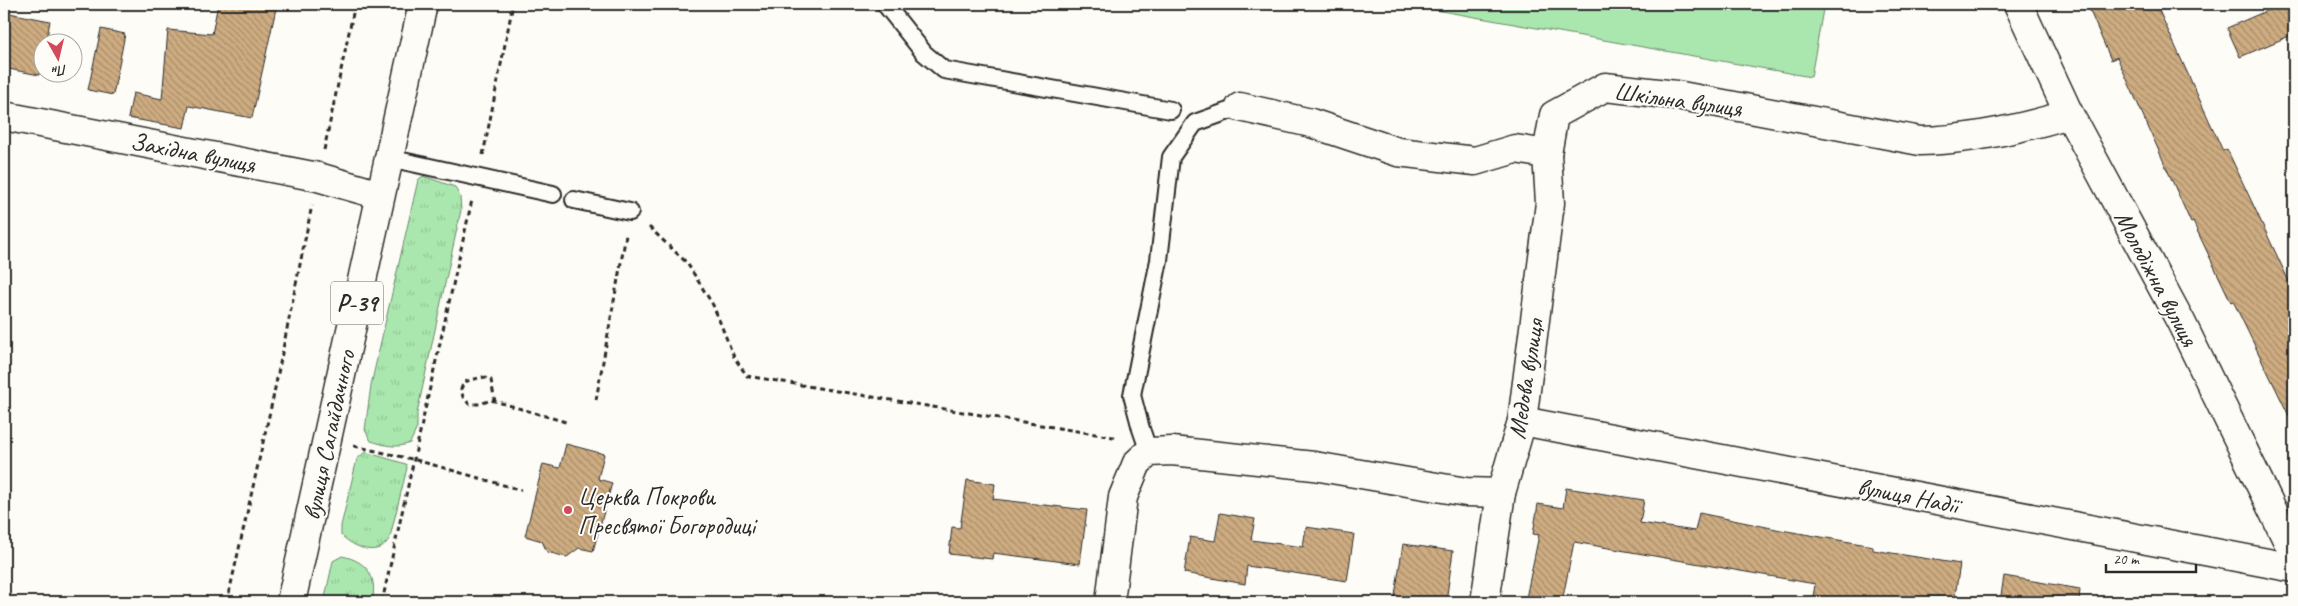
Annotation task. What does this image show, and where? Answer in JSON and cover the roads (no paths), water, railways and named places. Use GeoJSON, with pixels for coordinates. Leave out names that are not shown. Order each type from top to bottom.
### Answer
{"type":"FeatureCollection","features":[{"type":"Feature","properties":{"kind":"street","name":"вулиця Сагайдачного"},"geometry":{"type":"LineString","coordinates":[[291,602],[423,4]]}},
{"type":"Feature","properties":{"kind":"street","name":"Молодіжна вулиця"},"geometry":{"type":"LineString","coordinates":[[2018,4],[2069,114],[2182,322],[2294,554]]}},
{"type":"Feature","properties":{"kind":"street","name":"Шкільна вулиця"},"geometry":{"type":"LineString","coordinates":[[1548,154],[1554,115],[1605,87],[1676,95],[1920,141],[1957,140],[2042,123],[2069,114]]}},
{"type":"Feature","properties":{"kind":"street"},"geometry":{"type":"LineString","coordinates":[[1240,107],[1311,123],[1398,152],[1475,161],[1515,149],[1548,154]]}},
{"type":"Feature","properties":{"kind":"street","name":"Західна вулиця"},"geometry":{"type":"LineString","coordinates":[[4,116],[318,177],[380,195]]}},
{"type":"Feature","properties":{"kind":"street","name":"Медова вулиця"},"geometry":{"type":"LineString","coordinates":[[1485,602],[1501,492],[1522,421],[1550,203],[1548,154]]}},
{"type":"Feature","properties":{"kind":"street","name":"вулиця Надії"},"geometry":{"type":"LineString","coordinates":[[1522,421],[2294,568]]}},
{"type":"Feature","properties":{"kind":"street"},"geometry":{"type":"LineString","coordinates":[[1110,602],[1124,497],[1137,463],[1161,451],[1314,466],[1466,492],[1501,492]]}},
{"type":"Feature","properties":{"kind":"lane"},"geometry":{"type":"LineString","coordinates":[[885,4],[924,53],[944,70],[1171,110]]}},
{"type":"Feature","properties":{"kind":"lane"},"geometry":{"type":"LineString","coordinates":[[1161,451],[1140,429],[1132,395],[1159,260],[1171,156],[1195,123],[1240,107]]}},
{"type":"Feature","properties":{"kind":"lane"},"geometry":{"type":"LineString","coordinates":[[389,158],[477,179],[553,194]]}},
{"type":"Feature","properties":{"kind":"lane"},"geometry":{"type":"LineString","coordinates":[[574,200],[630,212]]}},
{"type":"Feature","properties":{"kind":"place","name":"Церква Покрови Пресвятої Богородиці"},"geometry":{"type":"Point","coordinates":[568,510]}}]}
